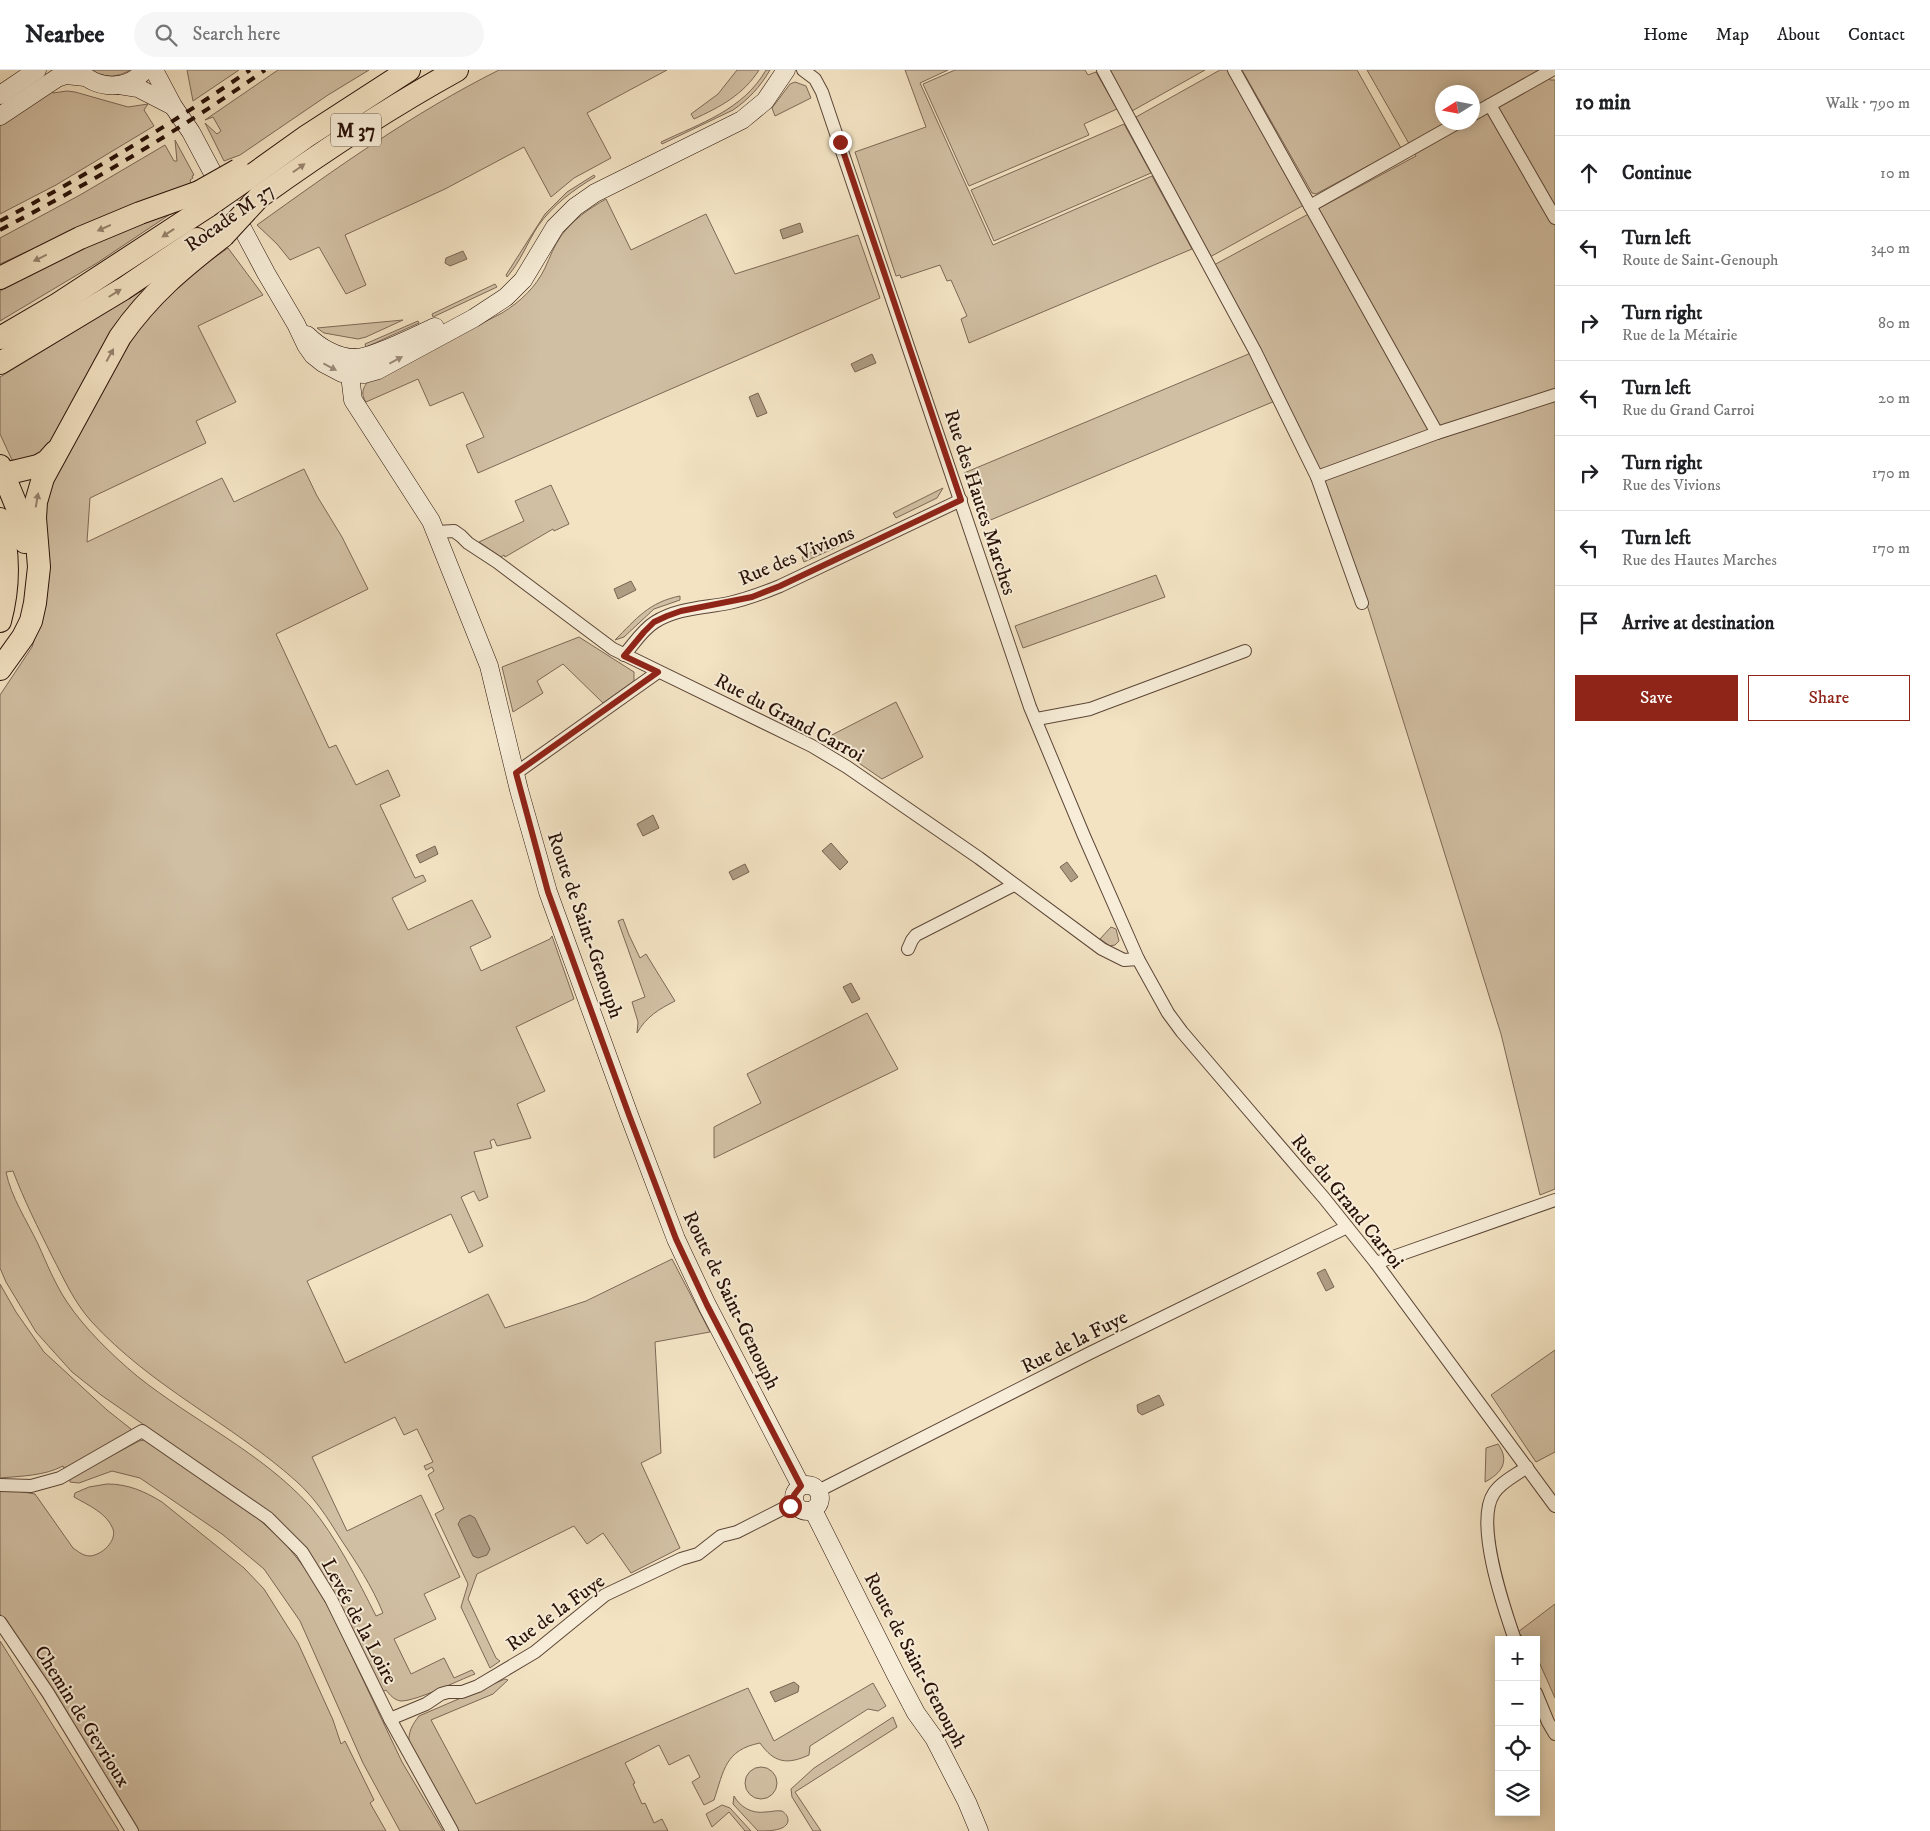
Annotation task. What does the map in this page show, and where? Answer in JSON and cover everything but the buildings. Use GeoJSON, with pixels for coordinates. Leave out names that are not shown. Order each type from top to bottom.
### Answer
{"type":"FeatureCollection","features":[{"type":"Feature","properties":{"kind":"highway","name":"Rocade M 37"},"geometry":{"type":"LineString","coordinates":[[0,363],[16,338],[123,288],[211,215],[247,182],[372,92],[409,70]]}},
{"type":"Feature","properties":{"kind":"highway","name":"Rocade M 37"},"geometry":{"type":"LineString","coordinates":[[247,182],[325,150],[385,111],[457,70]]}},
{"type":"Feature","properties":{"kind":"highway"},"geometry":{"type":"LineString","coordinates":[[2,666],[23,637],[31,621],[35,603],[39,567],[35,518],[36,502],[43,478],[120,337],[157,290],[211,215],[247,182]]}},
{"type":"Feature","properties":{"kind":"highway"},"geometry":{"type":"LineString","coordinates":[[0,278],[80,238],[211,215]]}},
{"type":"Feature","properties":{"kind":"highway"},"geometry":{"type":"LineString","coordinates":[[2,666],[17,634],[27,591],[28,565],[19,512],[1,471],[38,466],[47,461],[57,451]]}},
{"type":"Feature","properties":{"kind":"highway"},"geometry":{"type":"LineString","coordinates":[[0,519],[4,533],[5,594],[0,621]]}},
{"type":"Feature","properties":{"kind":"street"},"geometry":{"type":"LineString","coordinates":[[0,95],[37,70]]}},
{"type":"Feature","properties":{"kind":"street"},"geometry":{"type":"LineString","coordinates":[[119,85],[134,80],[145,70]]}},
{"type":"Feature","properties":{"kind":"street"},"geometry":{"type":"LineString","coordinates":[[154,70],[173,106],[190,132],[306,345],[313,355],[334,369],[353,367],[364,374],[378,370],[474,318],[506,297],[523,280],[550,234],[574,207],[595,193],[742,120],[765,101],[786,70]]}},
{"type":"Feature","properties":{"kind":"street","name":"Rue des Hautes Marches"},"geometry":{"type":"LineString","coordinates":[[803,70],[814,79],[822,92],[1021,681],[1084,836],[1132,945]]}},
{"type":"Feature","properties":{"kind":"street"},"geometry":{"type":"LineString","coordinates":[[1103,70],[1255,351],[1317,476],[1362,603]]}},
{"type":"Feature","properties":{"kind":"street"},"geometry":{"type":"LineString","coordinates":[[1234,70],[1437,433]]}},
{"type":"Feature","properties":{"kind":"street"},"geometry":{"type":"LineString","coordinates":[[1480,111],[1552,70]]}},
{"type":"Feature","properties":{"kind":"street"},"geometry":{"type":"LineString","coordinates":[[0,116],[57,78],[82,73],[101,84],[138,88],[173,106]]}},
{"type":"Feature","properties":{"kind":"street"},"geometry":{"type":"LineString","coordinates":[[1490,105],[1555,218]]}},
{"type":"Feature","properties":{"kind":"street"},"geometry":{"type":"LineString","coordinates":[[1310,206],[1445,130]]}},
{"type":"Feature","properties":{"kind":"street","name":"Route de Saint-Genouph"},"geometry":{"type":"LineString","coordinates":[[353,367],[353,400],[425,510],[437,532],[489,666],[548,892],[676,1239],[707,1305],[810,1489]]}},
{"type":"Feature","properties":{"kind":"street"},"geometry":{"type":"LineString","coordinates":[[1317,476],[1437,433],[1555,395]]}},
{"type":"Feature","properties":{"kind":"street","name":"Rue des Vivions"},"geometry":{"type":"LineString","coordinates":[[624,656],[654,622],[681,611],[752,597],[780,586],[961,500]]}},
{"type":"Feature","properties":{"kind":"street","name":"Rue du Grand Carroi"},"geometry":{"type":"LineString","coordinates":[[437,532],[454,531],[624,656],[812,746],[884,792],[1102,949],[1124,960],[1138,959]]}},
{"type":"Feature","properties":{"kind":"street"},"geometry":{"type":"LineString","coordinates":[[444,552],[456,545],[468,543]]}},
{"type":"Feature","properties":{"kind":"street"},"geometry":{"type":"LineString","coordinates":[[1037,719],[1090,709],[1245,651]]}},
{"type":"Feature","properties":{"kind":"street"},"geometry":{"type":"LineString","coordinates":[[516,773],[658,672]]}},
{"type":"Feature","properties":{"kind":"street"},"geometry":{"type":"LineString","coordinates":[[908,949],[916,935],[1014,885]]}},
{"type":"Feature","properties":{"kind":"street"},"geometry":{"type":"LineString","coordinates":[[1112,954],[1121,952],[1132,945]]}},
{"type":"Feature","properties":{"kind":"street","name":"Rue du Grand Carroi"},"geometry":{"type":"LineString","coordinates":[[1132,945],[1168,1013],[1182,1032],[1376,1263],[1555,1506]]}},
{"type":"Feature","properties":{"kind":"street"},"geometry":{"type":"LineString","coordinates":[[1376,1263],[1555,1200]]}},
{"type":"Feature","properties":{"kind":"street","name":"Rue de la Fuye"},"geometry":{"type":"LineString","coordinates":[[810,1489],[1347,1227]]}},
{"type":"Feature","properties":{"kind":"street","name":"Levée de la Loire"},"geometry":{"type":"LineString","coordinates":[[0,1485],[31,1486],[60,1478],[142,1431],[268,1518],[302,1552],[331,1599],[390,1719],[452,1831]]}},
{"type":"Feature","properties":{"kind":"street"},"geometry":{"type":"LineString","coordinates":[[1514,1636],[1496,1580],[1488,1526],[1489,1503],[1493,1494],[1502,1484],[1527,1468]]}},
{"type":"Feature","properties":{"kind":"street"},"geometry":{"type":"LineString","coordinates":[[810,1489],[820,1495],[820,1504],[809,1512],[800,1510],[794,1503],[794,1495],[810,1489]]}},
{"type":"Feature","properties":{"kind":"street","name":"Rue de la Fuye"},"geometry":{"type":"LineString","coordinates":[[390,1719],[426,1704],[441,1694],[462,1692],[478,1686],[535,1652],[604,1595],[681,1559],[698,1554],[721,1536],[737,1532],[794,1503]]}},
{"type":"Feature","properties":{"kind":"street","name":"Route de Saint-Genouph"},"geometry":{"type":"LineString","coordinates":[[814,1510],[904,1692],[934,1738],[979,1831]]}},
{"type":"Feature","properties":{"kind":"street","name":"Chemin de Gevrioux"},"geometry":{"type":"LineString","coordinates":[[0,1622],[48,1693],[132,1831]]}},
{"type":"Feature","properties":{"kind":"street"},"geometry":{"type":"LineString","coordinates":[[1540,1703],[1555,1734]]}},
{"type":"Feature","properties":{"kind":"shaded area"},"geometry":{"type":"Polygon","coordinates":[[[91,70],[130,70],[110,76],[91,70]]]}},
{"type":"Feature","properties":{"kind":"shaded area"},"geometry":{"type":"Polygon","coordinates":[[[187,70],[239,70],[193,101],[187,70]]]}},
{"type":"Feature","properties":{"kind":"shaded area"},"geometry":{"type":"Polygon","coordinates":[[[278,70],[369,70],[328,95],[240,155],[224,161],[205,123],[217,134],[221,131],[213,117],[205,120],[278,70]]]}},
{"type":"Feature","properties":{"kind":"shaded area"},"geometry":{"type":"Polygon","coordinates":[[[499,70],[667,70],[587,113],[611,158],[574,178],[551,197],[524,147],[445,189],[345,235],[366,285],[346,294],[319,247],[290,260],[277,244],[257,225],[405,123],[499,70]]]}},
{"type":"Feature","properties":{"kind":"shaded area"},"geometry":{"type":"Polygon","coordinates":[[[737,70],[759,70],[746,87],[713,110],[694,119],[691,114],[718,94],[737,70]]]}},
{"type":"Feature","properties":{"kind":"shaded area"},"geometry":{"type":"Polygon","coordinates":[[[766,70],[770,70],[758,87],[744,102],[733,110],[662,144],[661,142],[720,114],[733,105],[757,84],[766,70]]]}},
{"type":"Feature","properties":{"kind":"shaded area"},"geometry":{"type":"Polygon","coordinates":[[[905,70],[948,70],[920,83],[993,245],[1152,176],[1192,249],[969,343],[961,319],[967,316],[951,280],[947,281],[940,265],[901,278],[900,275],[896,276],[855,152],[926,127],[905,70]]]}},
{"type":"Feature","properties":{"kind":"shaded area"},"geometry":{"type":"Polygon","coordinates":[[[955,70],[1085,70],[1088,75],[1096,72],[1117,109],[1084,124],[1089,135],[969,186],[923,84],[955,70]]]}},
{"type":"Feature","properties":{"kind":"shaded area"},"geometry":{"type":"Polygon","coordinates":[[[1110,70],[1205,70],[1132,111],[1110,70]]]}},
{"type":"Feature","properties":{"kind":"shaded area"},"geometry":{"type":"Polygon","coordinates":[[[1220,70],[1229,70],[1304,205],[1210,257],[1136,117],[1220,70]]]}},
{"type":"Feature","properties":{"kind":"shaded area"},"geometry":{"type":"Polygon","coordinates":[[[1242,70],[1357,70],[1401,148],[1316,194],[1312,193],[1242,70]]]}},
{"type":"Feature","properties":{"kind":"shaded area"},"geometry":{"type":"Polygon","coordinates":[[[1367,70],[1545,70],[1550,80],[1555,80],[1555,1189],[1540,1195],[1501,1034],[1368,608],[1328,493],[1214,265],[1416,156],[1367,70]]]}},
{"type":"Feature","properties":{"kind":"shaded area"},"geometry":{"type":"Polygon","coordinates":[[[795,82],[806,86],[811,98],[775,116],[772,108],[790,84],[795,82]]]}},
{"type":"Feature","properties":{"kind":"shaded area"},"geometry":{"type":"Polygon","coordinates":[[[51,90],[53,93],[75,92],[128,107],[148,104],[144,110],[154,126],[56,185],[0,214],[0,125],[51,90]]]}},
{"type":"Feature","properties":{"kind":"shaded area"},"geometry":{"type":"Polygon","coordinates":[[[1124,124],[1151,173],[994,241],[971,190],[1124,124]]]}},
{"type":"Feature","properties":{"kind":"shaded area"},"geometry":{"type":"Polygon","coordinates":[[[175,140],[194,175],[190,180],[191,183],[67,233],[0,264],[0,238],[80,195],[165,145],[174,161],[177,161],[175,140]]]}},
{"type":"Feature","properties":{"kind":"shaded area"},"geometry":{"type":"Polygon","coordinates":[[[594,175],[595,177],[564,198],[544,218],[507,277],[506,275],[545,214],[567,192],[594,175]]]}},
{"type":"Feature","properties":{"kind":"shaded area"},"geometry":{"type":"Polygon","coordinates":[[[606,199],[631,250],[706,214],[735,274],[858,235],[880,298],[478,473],[466,445],[484,437],[463,392],[430,406],[418,379],[366,402],[363,397],[363,389],[371,379],[399,367],[502,313],[521,299],[541,275],[556,244],[566,230],[581,215],[606,199]]]}},
{"type":"Feature","properties":{"kind":"shaded area"},"geometry":{"type":"Polygon","coordinates":[[[181,207],[97,263],[0,321],[0,291],[96,239],[181,207]]]}},
{"type":"Feature","properties":{"kind":"shaded area"},"geometry":{"type":"Polygon","coordinates":[[[800,223],[803,232],[783,239],[780,230],[800,223]]]}},
{"type":"Feature","properties":{"kind":"shaded area"},"geometry":{"type":"Polygon","coordinates":[[[228,248],[263,295],[198,326],[236,402],[196,421],[206,443],[90,498],[87,542],[222,478],[234,502],[304,469],[317,496],[342,537],[368,589],[276,634],[329,748],[336,745],[356,785],[388,770],[400,796],[380,805],[415,878],[423,875],[426,881],[392,898],[408,930],[472,900],[491,937],[470,947],[481,971],[550,939],[552,936],[574,999],[516,1027],[545,1091],[517,1104],[531,1138],[497,1146],[494,1139],[490,1141],[492,1148],[474,1152],[488,1197],[479,1201],[474,1191],[461,1197],[483,1246],[469,1253],[451,1214],[307,1281],[345,1363],[488,1294],[505,1328],[586,1301],[672,1259],[710,1332],[655,1342],[661,1453],[641,1463],[680,1548],[631,1573],[603,1533],[587,1544],[574,1526],[477,1574],[468,1599],[496,1658],[500,1661],[490,1668],[461,1607],[468,1584],[435,1514],[444,1509],[428,1475],[434,1471],[432,1467],[426,1470],[424,1466],[433,1462],[417,1429],[404,1435],[395,1417],[312,1457],[347,1531],[421,1495],[460,1577],[424,1594],[436,1619],[394,1639],[411,1674],[444,1658],[454,1678],[472,1670],[475,1674],[427,1694],[401,1701],[392,1697],[386,1690],[382,1692],[352,1628],[261,1506],[101,1395],[72,1372],[36,1332],[6,1282],[0,1268],[0,695],[32,647],[43,612],[42,520],[51,484],[139,327],[165,298],[201,267],[228,248]],[[13,1171],[6,1172],[15,1200],[55,1281],[67,1302],[90,1332],[137,1376],[248,1453],[291,1487],[310,1506],[328,1531],[376,1616],[383,1613],[369,1584],[352,1556],[320,1508],[303,1487],[271,1460],[139,1366],[91,1321],[79,1306],[65,1282],[13,1171]]]}},
{"type":"Feature","properties":{"kind":"shaded area"},"geometry":{"type":"Polygon","coordinates":[[[463,251],[467,259],[450,266],[445,263],[446,258],[463,251]]]}},
{"type":"Feature","properties":{"kind":"shaded area"},"geometry":{"type":"Polygon","coordinates":[[[495,284],[497,287],[433,317],[432,314],[495,284]]]}},
{"type":"Feature","properties":{"kind":"shaded area"},"geometry":{"type":"Polygon","coordinates":[[[141,291],[143,295],[58,433],[34,457],[12,460],[0,434],[0,377],[141,291]]]}},
{"type":"Feature","properties":{"kind":"shaded area"},"geometry":{"type":"Polygon","coordinates":[[[403,320],[358,339],[324,333],[317,328],[403,320]]]}},
{"type":"Feature","properties":{"kind":"shaded area"},"geometry":{"type":"Polygon","coordinates":[[[418,321],[419,323],[366,347],[365,344],[418,321]]]}},
{"type":"Feature","properties":{"kind":"shaded area"},"geometry":{"type":"Polygon","coordinates":[[[1251,353],[1275,401],[981,524],[964,473],[1251,353]]]}},
{"type":"Feature","properties":{"kind":"shaded area"},"geometry":{"type":"Polygon","coordinates":[[[872,354],[876,363],[855,372],[851,364],[872,354]]]}},
{"type":"Feature","properties":{"kind":"shaded area"},"geometry":{"type":"Polygon","coordinates":[[[758,393],[767,413],[757,417],[749,397],[758,393]]]}},
{"type":"Feature","properties":{"kind":"shaded area"},"geometry":{"type":"Polygon","coordinates":[[[551,485],[569,524],[554,531],[553,529],[505,557],[504,555],[501,557],[479,542],[524,521],[515,501],[551,485]]]}},
{"type":"Feature","properties":{"kind":"shaded area"},"geometry":{"type":"Polygon","coordinates":[[[943,488],[937,498],[896,518],[893,513],[943,488]]]}},
{"type":"Feature","properties":{"kind":"shaded area"},"geometry":{"type":"Polygon","coordinates":[[[841,538],[839,546],[804,562],[802,557],[841,538]]]}},
{"type":"Feature","properties":{"kind":"shaded area"},"geometry":{"type":"Polygon","coordinates":[[[1156,575],[1165,597],[1023,648],[1015,626],[1156,575]]]}},
{"type":"Feature","properties":{"kind":"shaded area"},"geometry":{"type":"Polygon","coordinates":[[[631,581],[636,590],[618,599],[614,589],[631,581]]]}},
{"type":"Feature","properties":{"kind":"shaded area"},"geometry":{"type":"Polygon","coordinates":[[[680,596],[680,600],[654,609],[624,637],[615,640],[651,607],[680,596]]]}},
{"type":"Feature","properties":{"kind":"shaded area"},"geometry":{"type":"Polygon","coordinates":[[[579,637],[634,672],[634,681],[603,703],[563,664],[537,681],[543,693],[513,712],[502,667],[579,637]]]}},
{"type":"Feature","properties":{"kind":"shaded area"},"geometry":{"type":"Polygon","coordinates":[[[896,702],[923,757],[882,779],[824,739],[896,702]]]}},
{"type":"Feature","properties":{"kind":"shaded area"},"geometry":{"type":"Polygon","coordinates":[[[653,815],[659,828],[643,836],[637,824],[653,815]]]}},
{"type":"Feature","properties":{"kind":"shaded area"},"geometry":{"type":"Polygon","coordinates":[[[831,843],[848,862],[840,870],[822,851],[831,843]]]}},
{"type":"Feature","properties":{"kind":"shaded area"},"geometry":{"type":"Polygon","coordinates":[[[435,846],[438,854],[420,863],[416,855],[435,846]]]}},
{"type":"Feature","properties":{"kind":"shaded area"},"geometry":{"type":"Polygon","coordinates":[[[1067,862],[1078,877],[1071,882],[1060,867],[1067,862]]]}},
{"type":"Feature","properties":{"kind":"shaded area"},"geometry":{"type":"Polygon","coordinates":[[[745,864],[749,872],[733,880],[729,872],[745,864]]]}},
{"type":"Feature","properties":{"kind":"shaded area"},"geometry":{"type":"Polygon","coordinates":[[[623,919],[640,958],[646,954],[675,1001],[653,1014],[644,1022],[637,1033],[638,1022],[632,1002],[645,997],[618,921],[623,919]]]}},
{"type":"Feature","properties":{"kind":"shaded area"},"geometry":{"type":"Polygon","coordinates":[[[1111,927],[1116,929],[1119,941],[1115,945],[1110,946],[1100,939],[1111,927]]]}},
{"type":"Feature","properties":{"kind":"shaded area"},"geometry":{"type":"Polygon","coordinates":[[[851,983],[860,999],[852,1003],[843,987],[851,983]]]}},
{"type":"Feature","properties":{"kind":"shaded area"},"geometry":{"type":"Polygon","coordinates":[[[867,1013],[898,1069],[714,1158],[714,1127],[761,1103],[747,1074],[867,1013]]]}},
{"type":"Feature","properties":{"kind":"shaded area"},"geometry":{"type":"Polygon","coordinates":[[[1325,1269],[1334,1287],[1326,1291],[1317,1273],[1325,1269]]]}},
{"type":"Feature","properties":{"kind":"shaded area"},"geometry":{"type":"Polygon","coordinates":[[[0,1284],[16,1312],[44,1352],[107,1410],[131,1429],[130,1433],[85,1459],[64,1468],[63,1466],[40,1474],[0,1478],[0,1284]]]}},
{"type":"Feature","properties":{"kind":"shaded area"},"geometry":{"type":"Polygon","coordinates":[[[1555,1350],[1555,1452],[1536,1462],[1491,1395],[1555,1350]]]}},
{"type":"Feature","properties":{"kind":"shaded area"},"geometry":{"type":"Polygon","coordinates":[[[1159,1395],[1164,1405],[1142,1415],[1138,1412],[1137,1405],[1159,1395]]]}},
{"type":"Feature","properties":{"kind":"shaded area"},"geometry":{"type":"Polygon","coordinates":[[[144,1440],[253,1514],[284,1542],[308,1572],[329,1608],[402,1762],[443,1831],[400,1831],[363,1763],[300,1621],[264,1569],[222,1534],[140,1478],[112,1471],[79,1483],[70,1482],[70,1478],[144,1440]]]}},
{"type":"Feature","properties":{"kind":"shaded area"},"geometry":{"type":"Polygon","coordinates":[[[1498,1444],[1502,1450],[1504,1461],[1500,1471],[1485,1482],[1486,1448],[1498,1444]]]}},
{"type":"Feature","properties":{"kind":"shaded area"},"geometry":{"type":"Polygon","coordinates":[[[107,1484],[122,1485],[136,1489],[162,1502],[244,1568],[264,1589],[298,1643],[333,1720],[341,1744],[345,1741],[374,1800],[370,1803],[386,1831],[137,1831],[21,1642],[0,1614],[0,1488],[35,1494],[73,1548],[83,1555],[90,1556],[104,1550],[111,1543],[114,1534],[113,1529],[102,1514],[74,1497],[75,1493],[89,1487],[107,1484]]]}},
{"type":"Feature","properties":{"kind":"shaded area"},"geometry":{"type":"Polygon","coordinates":[[[470,1515],[475,1518],[490,1549],[487,1555],[478,1558],[473,1556],[458,1524],[461,1519],[470,1515]]]}},
{"type":"Feature","properties":{"kind":"shaded area"},"geometry":{"type":"Polygon","coordinates":[[[1555,1604],[1555,1698],[1540,1664],[1540,1636],[1522,1636],[1518,1632],[1555,1604]]]}},
{"type":"Feature","properties":{"kind":"shaded area"},"geometry":{"type":"Polygon","coordinates":[[[0,1641],[2,1644],[119,1831],[0,1831],[0,1641]]]}},
{"type":"Feature","properties":{"kind":"shaded area"},"geometry":{"type":"Polygon","coordinates":[[[505,1679],[508,1680],[493,1694],[431,1720],[476,1804],[748,1688],[774,1741],[873,1683],[886,1706],[878,1711],[868,1709],[810,1746],[809,1755],[801,1758],[788,1761],[782,1760],[770,1755],[760,1743],[748,1746],[733,1756],[720,1779],[714,1800],[704,1805],[692,1782],[700,1777],[689,1755],[669,1765],[659,1745],[625,1763],[635,1783],[633,1784],[642,1804],[645,1803],[654,1823],[662,1819],[668,1831],[456,1831],[409,1744],[410,1732],[419,1716],[505,1679]]]}},
{"type":"Feature","properties":{"kind":"shaded area"},"geometry":{"type":"Polygon","coordinates":[[[794,1682],[799,1686],[798,1692],[775,1702],[770,1692],[794,1682]]]}},
{"type":"Feature","properties":{"kind":"shaded area"},"geometry":{"type":"Polygon","coordinates":[[[893,1717],[897,1727],[795,1792],[821,1831],[813,1831],[792,1797],[791,1789],[814,1768],[893,1717]]]}},
{"type":"Feature","properties":{"kind":"shaded area"},"geometry":{"type":"Polygon","coordinates":[[[761,1767],[772,1772],[777,1783],[772,1794],[761,1799],[750,1794],[745,1783],[750,1772],[761,1767]]]}},
{"type":"Feature","properties":{"kind":"shaded area"},"geometry":{"type":"Polygon","coordinates":[[[734,1796],[743,1806],[751,1811],[782,1811],[787,1817],[787,1824],[777,1830],[758,1831],[733,1804],[734,1796]]]}},
{"type":"Feature","properties":{"kind":"shaded area"},"geometry":{"type":"Polygon","coordinates":[[[722,1805],[730,1808],[751,1831],[745,1831],[729,1812],[712,1827],[706,1814],[722,1805]]]}},
{"type":"Feature","properties":{"kind":"railway"},"geometry":{"type":"LineString","coordinates":[[0,221],[128,149],[250,70]]}},
{"type":"Feature","properties":{"kind":"railway"},"geometry":{"type":"LineString","coordinates":[[0,230],[135,154],[201,114],[265,70]]}},
{"type":"Feature","properties":{"kind":"route"},"geometry":{"type":"LineString","coordinates":[[790,1506],[794,1503],[794,1495],[801,1486],[707,1305],[676,1239],[548,892],[519,790],[516,773],[658,672],[624,656],[654,622],[681,611],[752,597],[780,586],[961,500],[840,142]]}}]}
